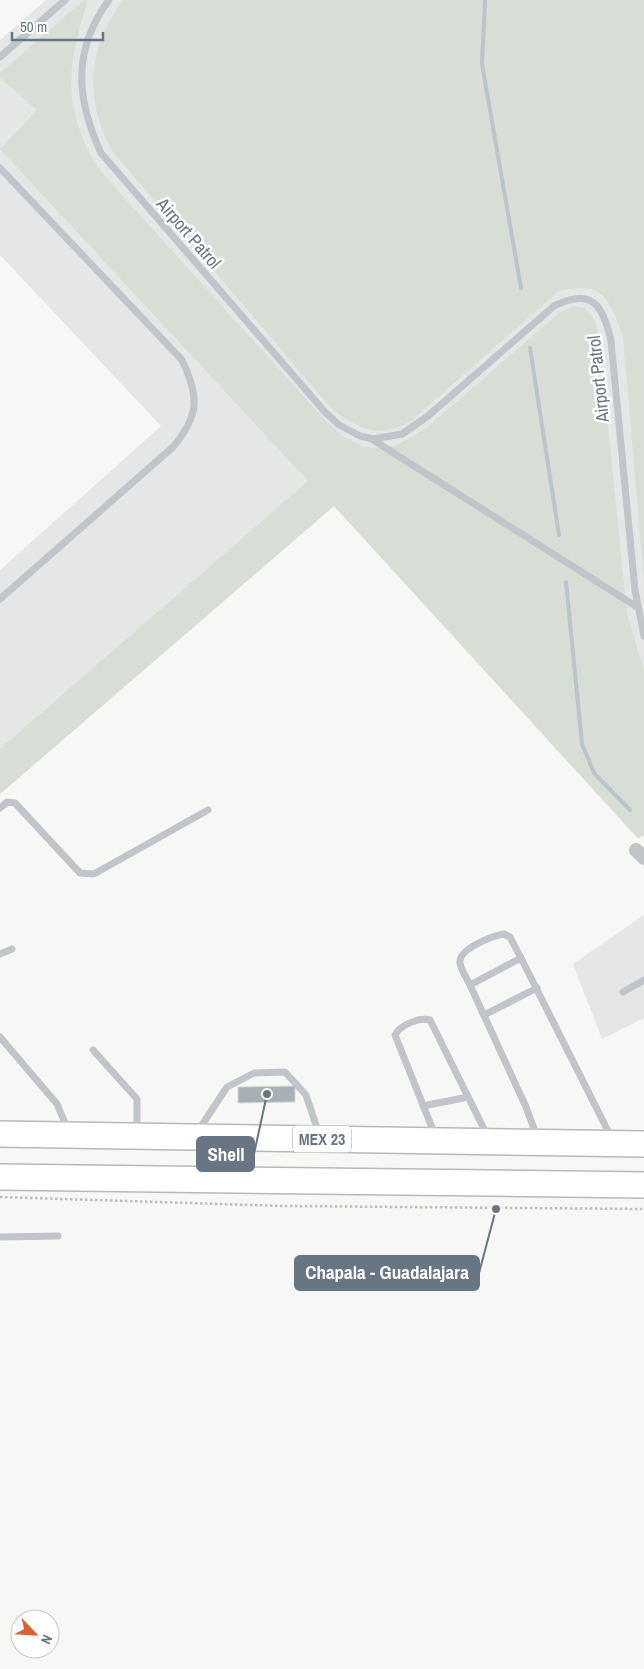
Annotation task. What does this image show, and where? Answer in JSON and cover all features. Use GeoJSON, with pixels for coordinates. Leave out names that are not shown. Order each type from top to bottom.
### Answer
{"type":"FeatureCollection","features":[{"type":"Feature","properties":{"kind":"highway","name":"MEX 23"},"geometry":{"type":"LineString","coordinates":[[0,1134],[644,1144]]}},
{"type":"Feature","properties":{"kind":"highway"},"geometry":{"type":"LineString","coordinates":[[0,1177],[644,1185]]}},
{"type":"Feature","properties":{"kind":"lane"},"geometry":{"type":"LineString","coordinates":[[0,57],[65,0]]}},
{"type":"Feature","properties":{"kind":"lane","name":"Airport Patrol"},"geometry":{"type":"LineString","coordinates":[[109,0],[89,33],[83,54],[81,77],[83,103],[89,127],[101,153],[325,412],[348,430],[373,440],[637,607]]}},
{"type":"Feature","properties":{"kind":"lane"},"geometry":{"type":"LineString","coordinates":[[0,168],[182,360],[193,384],[194,412],[185,433],[173,447],[0,599]]}},
{"type":"Feature","properties":{"kind":"lane","name":"Airport Patrol"},"geometry":{"type":"LineString","coordinates":[[373,440],[387,438],[414,427],[554,306],[574,297],[592,301],[600,308],[606,321],[611,341],[637,607],[644,636]]}},
{"type":"Feature","properties":{"kind":"lane"},"geometry":{"type":"LineString","coordinates":[[0,808],[7,802],[15,803],[80,873],[86,875],[94,874],[208,810]]}},
{"type":"Feature","properties":{"kind":"lane"},"geometry":{"type":"LineString","coordinates":[[539,1142],[526,1107],[460,963],[462,955],[468,949],[504,934],[510,937],[522,958],[601,1113],[614,1144]]}},
{"type":"Feature","properties":{"kind":"lane"},"geometry":{"type":"LineString","coordinates":[[0,954],[12,949]]}},
{"type":"Feature","properties":{"kind":"lane"},"geometry":{"type":"LineString","coordinates":[[470,985],[522,958]]}},
{"type":"Feature","properties":{"kind":"lane"},"geometry":{"type":"LineString","coordinates":[[623,992],[644,980]]}},
{"type":"Feature","properties":{"kind":"lane"},"geometry":{"type":"LineString","coordinates":[[484,1016],[537,988]]}},
{"type":"Feature","properties":{"kind":"lane"},"geometry":{"type":"LineString","coordinates":[[438,1141],[395,1035],[398,1029],[422,1018],[430,1020],[491,1142]]}},
{"type":"Feature","properties":{"kind":"lane"},"geometry":{"type":"LineString","coordinates":[[0,1037],[56,1104],[70,1135]]}},
{"type":"Feature","properties":{"kind":"lane"},"geometry":{"type":"LineString","coordinates":[[93,1050],[137,1099],[137,1136]]}},
{"type":"Feature","properties":{"kind":"lane"},"geometry":{"type":"LineString","coordinates":[[194,1137],[228,1087],[254,1073],[285,1072],[306,1095],[320,1139]]}},
{"type":"Feature","properties":{"kind":"lane"},"geometry":{"type":"LineString","coordinates":[[423,1106],[468,1097]]}},
{"type":"Feature","properties":{"kind":"lane"},"geometry":{"type":"LineString","coordinates":[[0,1237],[58,1236]]}},
{"type":"Feature","properties":{"kind":"path"},"geometry":{"type":"LineString","coordinates":[[0,1197],[283,1206],[644,1209]]}},
{"type":"Feature","properties":{"kind":"shaded area"},"geometry":{"type":"Polygon","coordinates":[[[46,0],[644,0],[644,835],[638,839],[334,506],[0,794],[0,570],[161,426],[0,255],[0,40],[46,0]]]}},
{"type":"Feature","properties":{"kind":"shaded area"},"geometry":{"type":"Polygon","coordinates":[[[84,0],[88,0],[76,41],[71,78],[75,115],[81,135],[91,156],[119,192],[327,422],[344,437],[364,447],[382,448],[397,445],[425,429],[559,313],[574,306],[585,308],[595,321],[600,345],[627,614],[644,671],[644,835],[638,838],[334,506],[0,794],[0,749],[308,481],[0,149],[37,110],[0,78],[0,73],[84,0]]]}},
{"type":"Feature","properties":{"kind":"shaded area"},"geometry":{"type":"Polygon","coordinates":[[[123,0],[644,0],[644,581],[623,336],[613,312],[603,296],[586,288],[559,291],[411,421],[399,427],[378,431],[359,426],[340,415],[330,407],[113,152],[103,133],[94,94],[94,74],[102,37],[111,18],[123,0]]]}},
{"type":"Feature","properties":{"kind":"shaded area"},"geometry":{"type":"Polygon","coordinates":[[[644,915],[644,1018],[602,1039],[573,964],[644,915]]]}},
{"type":"Feature","properties":{"kind":"building"},"geometry":{"type":"Polygon","coordinates":[[[295,1086],[295,1102],[238,1103],[238,1087],[295,1086]]]}},
{"type":"Feature","properties":{"kind":"waterway"},"geometry":{"type":"LineString","coordinates":[[485,0],[482,64],[521,288]]}},
{"type":"Feature","properties":{"kind":"waterway"},"geometry":{"type":"LineString","coordinates":[[530,348],[559,535]]}},
{"type":"Feature","properties":{"kind":"waterway"},"geometry":{"type":"LineString","coordinates":[[566,582],[582,744],[594,773],[630,810]]}},
{"type":"Feature","properties":{"kind":"place","name":"Shell"},"geometry":{"type":"Point","coordinates":[267,1094]}},
{"type":"Feature","properties":{"kind":"place","name":"Chapala - Guadalajara"},"geometry":{"type":"Point","coordinates":[496,1209]}}]}
